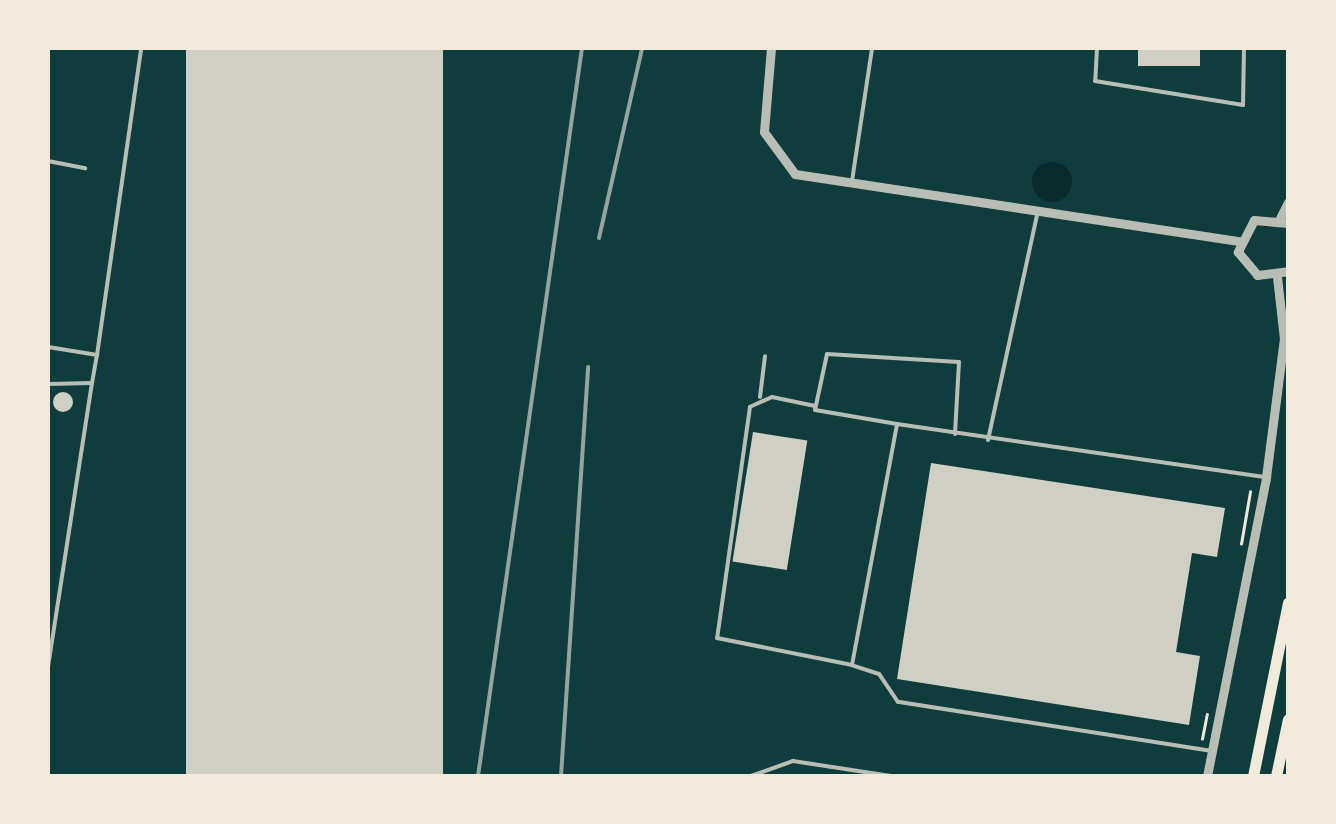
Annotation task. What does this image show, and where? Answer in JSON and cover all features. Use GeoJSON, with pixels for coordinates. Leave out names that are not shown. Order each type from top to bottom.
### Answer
{"type":"FeatureCollection","features":[{"type":"Feature","properties":{"kind":"highway"},"geometry":{"type":"LineString","coordinates":[[1253,776],[1288,603]]}},
{"type":"Feature","properties":{"kind":"highway"},"geometry":{"type":"LineString","coordinates":[[1276,776],[1288,719]]}},
{"type":"Feature","properties":{"kind":"street"},"geometry":{"type":"LineString","coordinates":[[770,48],[763,116],[774,157],[795,174],[851,186],[1238,241]]}},
{"type":"Feature","properties":{"kind":"street"},"geometry":{"type":"LineString","coordinates":[[1238,241],[1254,220],[1284,220],[1288,202]]}},
{"type":"Feature","properties":{"kind":"street"},"geometry":{"type":"LineString","coordinates":[[1238,241],[1248,270],[1277,277],[1288,271]]}},
{"type":"Feature","properties":{"kind":"street"},"geometry":{"type":"LineString","coordinates":[[1207,776],[1266,476],[1284,338],[1277,277]]}},
{"type":"Feature","properties":{"kind":"lane"},"geometry":{"type":"LineString","coordinates":[[48,667],[141,48]]}},
{"type":"Feature","properties":{"kind":"lane"},"geometry":{"type":"LineString","coordinates":[[851,186],[872,48]]}},
{"type":"Feature","properties":{"kind":"lane"},"geometry":{"type":"LineString","coordinates":[[1097,48],[1095,81],[1243,105],[1244,48]]}},
{"type":"Feature","properties":{"kind":"lane"},"geometry":{"type":"LineString","coordinates":[[48,161],[85,168]]}},
{"type":"Feature","properties":{"kind":"lane"},"geometry":{"type":"LineString","coordinates":[[988,440],[1038,211]]}},
{"type":"Feature","properties":{"kind":"lane"},"geometry":{"type":"LineString","coordinates":[[48,347],[96,355]]}},
{"type":"Feature","properties":{"kind":"lane"},"geometry":{"type":"LineString","coordinates":[[815,406],[827,354],[958,362],[955,434]]}},
{"type":"Feature","properties":{"kind":"lane"},"geometry":{"type":"LineString","coordinates":[[765,356],[760,398],[750,407],[717,638],[852,665],[878,674],[898,702],[1212,750]]}},
{"type":"Feature","properties":{"kind":"lane"},"geometry":{"type":"LineString","coordinates":[[48,384],[92,383]]}},
{"type":"Feature","properties":{"kind":"lane"},"geometry":{"type":"LineString","coordinates":[[760,398],[988,440],[1266,476]]}},
{"type":"Feature","properties":{"kind":"lane"},"geometry":{"type":"LineString","coordinates":[[852,665],[897,424]]}},
{"type":"Feature","properties":{"kind":"lane"},"geometry":{"type":"LineString","coordinates":[[751,776],[793,761],[891,776]]}},
{"type":"Feature","properties":{"kind":"water"},"geometry":{"type":"Polygon","coordinates":[[[1052,162],[1066,168],[1072,182],[1066,196],[1052,202],[1038,196],[1032,182],[1038,168],[1052,162]]]}},
{"type":"Feature","properties":{"kind":"building"},"geometry":{"type":"Polygon","coordinates":[[[186,48],[443,48],[443,776],[186,776],[186,48]]]}},
{"type":"Feature","properties":{"kind":"building"},"geometry":{"type":"Polygon","coordinates":[[[1138,48],[1200,48],[1200,66],[1138,66],[1138,48]]]}},
{"type":"Feature","properties":{"kind":"building"},"geometry":{"type":"Polygon","coordinates":[[[59,392],[67,392],[73,402],[67,412],[59,412],[53,406],[53,398],[59,392]]]}},
{"type":"Feature","properties":{"kind":"building"},"geometry":{"type":"Polygon","coordinates":[[[753,432],[807,441],[787,570],[733,561],[753,432]]]}},
{"type":"Feature","properties":{"kind":"building"},"geometry":{"type":"Polygon","coordinates":[[[931,463],[1225,508],[1217,557],[1192,553],[1176,652],[1200,656],[1189,725],[897,679],[931,463]]]}},
{"type":"Feature","properties":{"kind":"railway"},"geometry":{"type":"LineString","coordinates":[[478,776],[582,48]]}},
{"type":"Feature","properties":{"kind":"railway"},"geometry":{"type":"LineString","coordinates":[[599,238],[642,48]]}},
{"type":"Feature","properties":{"kind":"railway"},"geometry":{"type":"LineString","coordinates":[[561,776],[588,367]]}}]}
